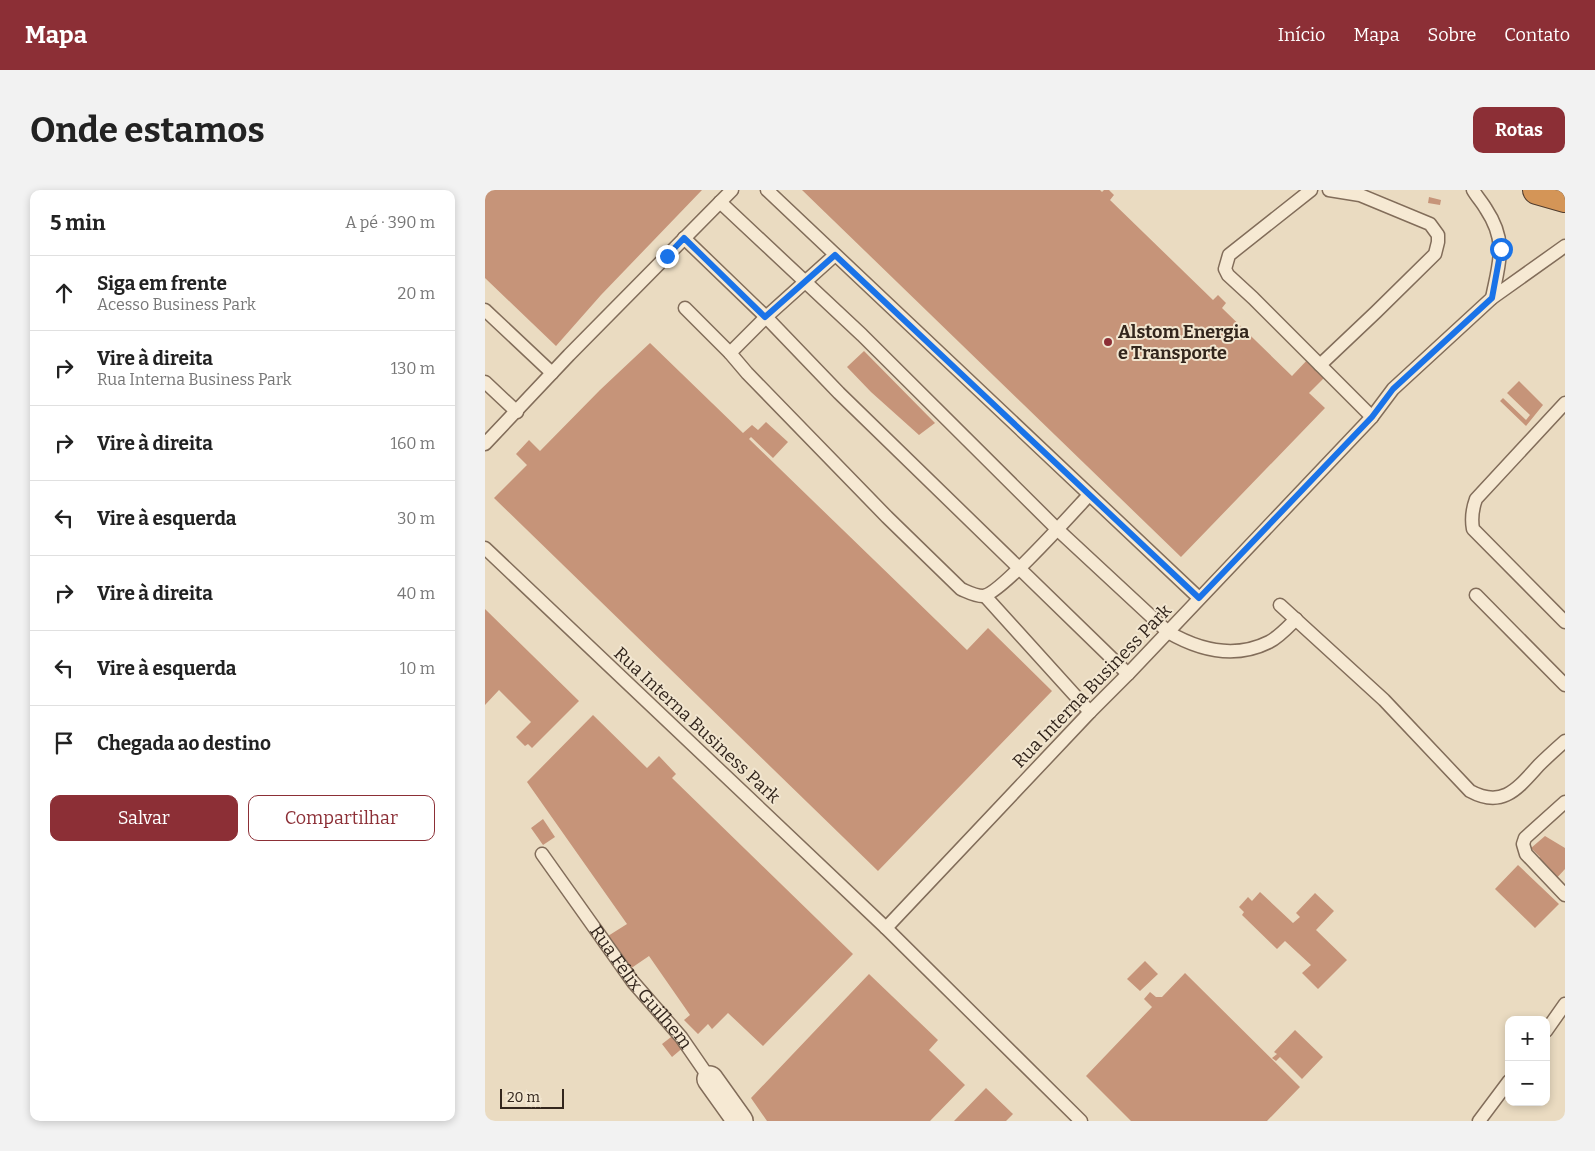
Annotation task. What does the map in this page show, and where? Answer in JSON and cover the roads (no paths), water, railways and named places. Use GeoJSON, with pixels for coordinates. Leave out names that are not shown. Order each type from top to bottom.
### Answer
{"type":"FeatureCollection","features":[{"type":"Feature","properties":{"kind":"highway"},"geometry":{"type":"LineString","coordinates":[[1537,190],[1565,198]]}},
{"type":"Feature","properties":{"kind":"street","name":"Rua Félix Guilhem"},"geometry":{"type":"LineString","coordinates":[[710,1079],[740,1121]]}},
{"type":"Feature","properties":{"kind":"lane"},"geometry":{"type":"LineString","coordinates":[[485,444],[732,190]]}},
{"type":"Feature","properties":{"kind":"lane"},"geometry":{"type":"LineString","coordinates":[[767,190],[1199,598]]}},
{"type":"Feature","properties":{"kind":"lane"},"geometry":{"type":"LineString","coordinates":[[1311,190],[1229,255],[1225,269],[1228,275],[1372,417]]}},
{"type":"Feature","properties":{"kind":"lane"},"geometry":{"type":"LineString","coordinates":[[1320,364],[1435,254],[1438,242],[1438,234],[1430,224],[1359,195],[1329,190]]}},
{"type":"Feature","properties":{"kind":"lane"},"geometry":{"type":"LineString","coordinates":[[1473,190],[1487,210],[1498,232],[1501,249],[1492,298]]}},
{"type":"Feature","properties":{"kind":"lane"},"geometry":{"type":"LineString","coordinates":[[720,202],[862,335],[1057,529],[1168,632],[1185,642],[1205,648],[1243,651],[1270,642],[1296,620]]}},
{"type":"Feature","properties":{"kind":"lane"},"geometry":{"type":"LineString","coordinates":[[684,238],[839,393],[1128,674]]}},
{"type":"Feature","properties":{"kind":"lane","name":"Rua Interna Business Park"},"geometry":{"type":"LineString","coordinates":[[886,928],[1372,417],[1393,389],[1492,298],[1565,246]]}},
{"type":"Feature","properties":{"kind":"lane"},"geometry":{"type":"LineString","coordinates":[[730,353],[765,317],[835,255]]}},
{"type":"Feature","properties":{"kind":"lane"},"geometry":{"type":"LineString","coordinates":[[685,308],[887,517],[961,589],[985,596],[995,591],[1019,569],[1089,495]]}},
{"type":"Feature","properties":{"kind":"lane"},"geometry":{"type":"LineString","coordinates":[[485,310],[552,373]]}},
{"type":"Feature","properties":{"kind":"lane"},"geometry":{"type":"LineString","coordinates":[[485,382],[517,412]]}},
{"type":"Feature","properties":{"kind":"lane"},"geometry":{"type":"LineString","coordinates":[[1565,403],[1476,499],[1471,520],[1473,529],[1565,622]]}},
{"type":"Feature","properties":{"kind":"lane","name":"Rua Interna Business Park"},"geometry":{"type":"LineString","coordinates":[[485,548],[886,928],[1081,1121]]}},
{"type":"Feature","properties":{"kind":"lane"},"geometry":{"type":"LineString","coordinates":[[1476,595],[1565,685]]}},
{"type":"Feature","properties":{"kind":"lane"},"geometry":{"type":"LineString","coordinates":[[985,596],[1090,712]]}},
{"type":"Feature","properties":{"kind":"lane"},"geometry":{"type":"LineString","coordinates":[[1280,604],[1384,700],[1470,791],[1481,797],[1505,796],[1515,791],[1565,741]]}},
{"type":"Feature","properties":{"kind":"lane"},"geometry":{"type":"LineString","coordinates":[[1565,802],[1525,838],[1523,844],[1526,854],[1565,895]]}},
{"type":"Feature","properties":{"kind":"lane","name":"Rua Félix Guilhem"},"geometry":{"type":"LineString","coordinates":[[542,854],[633,982],[681,1037],[710,1079]]}},
{"type":"Feature","properties":{"kind":"lane"},"geometry":{"type":"LineString","coordinates":[[1550,1025],[1565,1004]]}},
{"type":"Feature","properties":{"kind":"lane"},"geometry":{"type":"LineString","coordinates":[[1479,1121],[1505,1086]]}},
{"type":"Feature","properties":{"kind":"place","name":"Alstom Energia e Transporte"},"geometry":{"type":"Point","coordinates":[1108,342]}}]}
